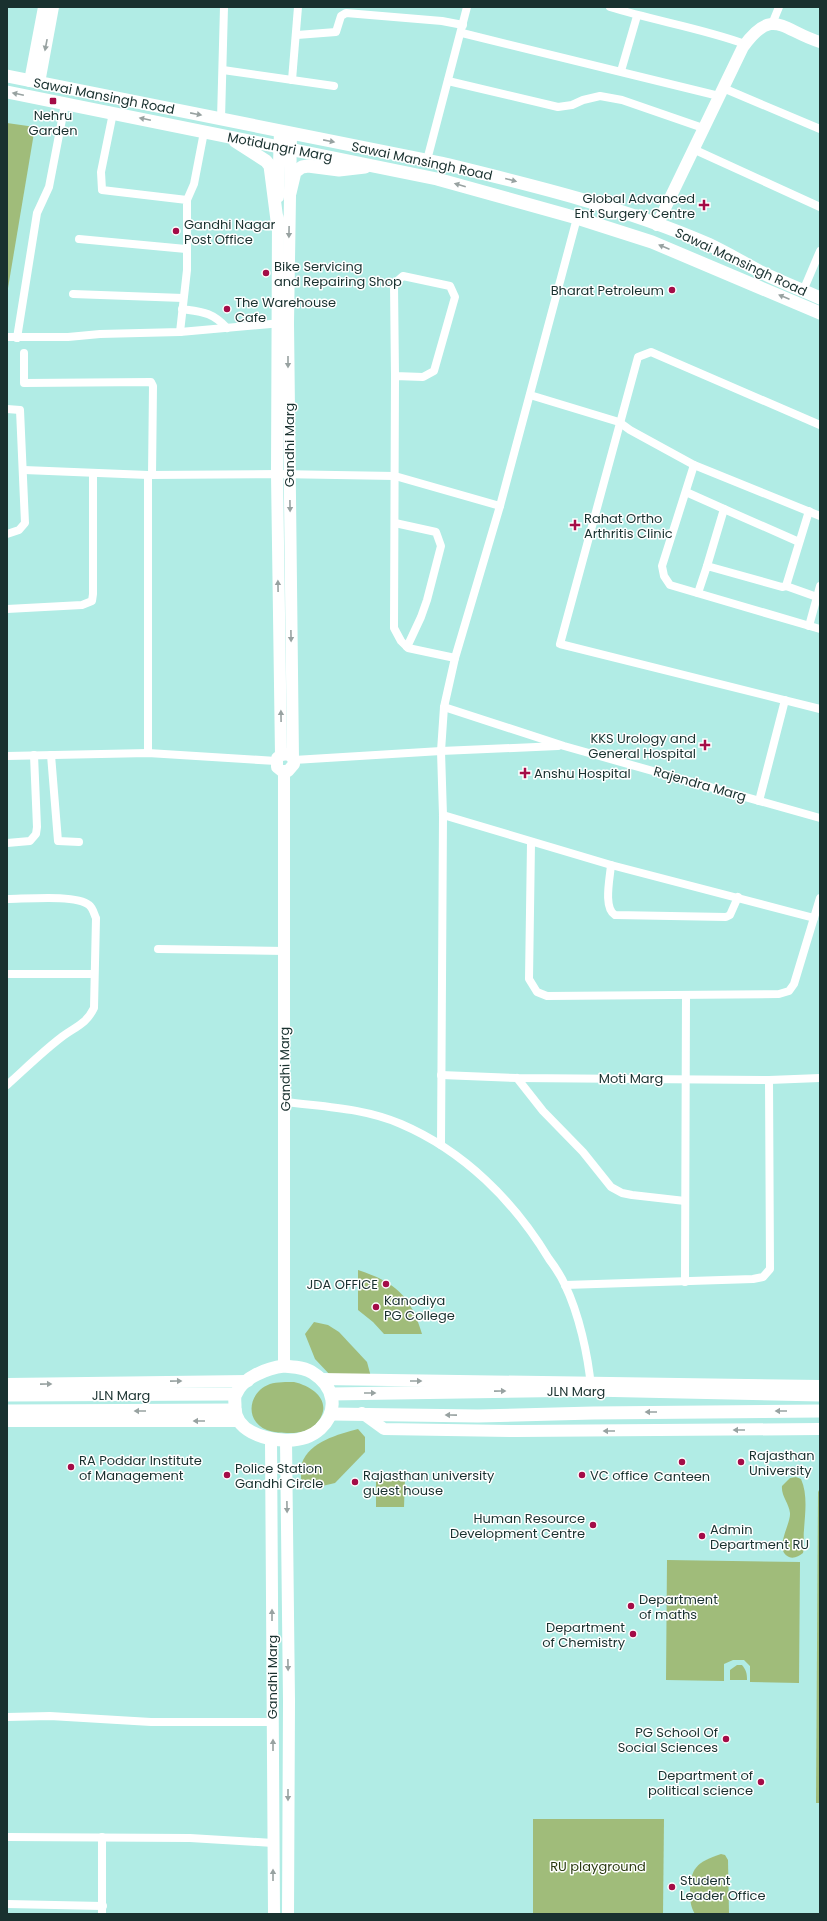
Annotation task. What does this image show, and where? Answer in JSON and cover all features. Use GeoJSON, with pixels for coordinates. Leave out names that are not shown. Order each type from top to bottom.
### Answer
{"type":"FeatureCollection","features":[{"type":"Feature","properties":{"kind":"main road"},"geometry":{"type":"LineString","coordinates":[[34,82],[44,7]]}},
{"type":"Feature","properties":{"kind":"main road"},"geometry":{"type":"LineString","coordinates":[[34,82],[53,7]]}},
{"type":"Feature","properties":{"kind":"main road"},"geometry":{"type":"LineString","coordinates":[[657,225],[745,44],[756,31],[764,25],[779,23],[820,42]]}},
{"type":"Feature","properties":{"kind":"main road","name":"Sawai Mansingh Road"},"geometry":{"type":"LineString","coordinates":[[7,76],[427,160],[510,180],[580,200],[657,225],[709,245],[760,271],[820,298]]}},
{"type":"Feature","properties":{"kind":"main road","name":"Motidungri Marg"},"geometry":{"type":"LineString","coordinates":[[7,92],[437,179],[576,218],[652,242],[820,313]]}},
{"type":"Feature","properties":{"kind":"main road"},"geometry":{"type":"LineString","coordinates":[[278,228],[285,149],[285,132]]}},
{"type":"Feature","properties":{"kind":"main road"},"geometry":{"type":"LineString","coordinates":[[228,137],[266,161],[270,166],[278,228],[283,323],[277,474],[286,758]]}},
{"type":"Feature","properties":{"kind":"main road","name":"Gandhi Marg"},"geometry":{"type":"LineString","coordinates":[[284,1366],[286,1102],[283,1068],[285,951],[284,772],[277,767],[286,758],[289,474],[283,323],[290,193],[285,149]]}},
{"type":"Feature","properties":{"kind":"main road"},"geometry":{"type":"LineString","coordinates":[[290,193],[296,172],[300,168],[308,166],[339,170],[358,169],[372,165]]}},
{"type":"Feature","properties":{"kind":"main road"},"geometry":{"type":"LineString","coordinates":[[284,1366],[300,1368],[313,1372],[321,1379],[331,1394],[333,1404],[331,1414],[319,1429],[310,1436],[295,1440],[271,1440],[253,1434],[236,1416],[235,1394],[248,1380],[257,1374],[269,1368],[284,1366]]}},
{"type":"Feature","properties":{"kind":"main road"},"geometry":{"type":"LineString","coordinates":[[321,1379],[591,1387],[820,1386]]}},
{"type":"Feature","properties":{"kind":"main road"},"geometry":{"type":"LineString","coordinates":[[7,1384],[248,1380]]}},
{"type":"Feature","properties":{"kind":"main road","name":"JLN Marg"},"geometry":{"type":"LineString","coordinates":[[331,1394],[591,1387],[820,1395]]}},
{"type":"Feature","properties":{"kind":"main road","name":"JLN Marg"},"geometry":{"type":"LineString","coordinates":[[7,1395],[235,1394]]}},
{"type":"Feature","properties":{"kind":"main road","name":"JLN Marg"},"geometry":{"type":"LineString","coordinates":[[7,1411],[236,1416]]}},
{"type":"Feature","properties":{"kind":"main road","name":"JLN Marg"},"geometry":{"type":"LineString","coordinates":[[331,1414],[478,1416],[601,1413],[820,1411]]}},
{"type":"Feature","properties":{"kind":"main road"},"geometry":{"type":"LineString","coordinates":[[362,1414],[384,1429],[524,1431],[820,1429]]}},
{"type":"Feature","properties":{"kind":"main road"},"geometry":{"type":"LineString","coordinates":[[7,1421],[236,1416]]}},
{"type":"Feature","properties":{"kind":"main road","name":"Gandhi Marg"},"geometry":{"type":"LineString","coordinates":[[271,1440],[274,1914]]}},
{"type":"Feature","properties":{"kind":"main road","name":"Gandhi Marg"},"geometry":{"type":"LineString","coordinates":[[286,1440],[288,1914]]}},
{"type":"Feature","properties":{"kind":"street"},"geometry":{"type":"LineString","coordinates":[[221,118],[224,7]]}},
{"type":"Feature","properties":{"kind":"street"},"geometry":{"type":"LineString","coordinates":[[292,80],[297,35],[298,7]]}},
{"type":"Feature","properties":{"kind":"street"},"geometry":{"type":"LineString","coordinates":[[427,160],[467,7]]}},
{"type":"Feature","properties":{"kind":"street"},"geometry":{"type":"LineString","coordinates":[[610,7],[637,16],[721,35],[745,44]]}},
{"type":"Feature","properties":{"kind":"street"},"geometry":{"type":"LineString","coordinates":[[772,24],[779,7]]}},
{"type":"Feature","properties":{"kind":"street"},"geometry":{"type":"LineString","coordinates":[[297,35],[336,32],[341,16],[346,13],[442,21],[462,29],[621,71],[721,92],[820,129]]}},
{"type":"Feature","properties":{"kind":"street"},"geometry":{"type":"LineString","coordinates":[[621,71],[637,16]]}},
{"type":"Feature","properties":{"kind":"street"},"geometry":{"type":"LineString","coordinates":[[223,70],[334,86]]}},
{"type":"Feature","properties":{"kind":"street"},"geometry":{"type":"LineString","coordinates":[[448,81],[558,107],[572,105],[583,100],[600,96],[622,100],[703,128]]}},
{"type":"Feature","properties":{"kind":"street"},"geometry":{"type":"LineString","coordinates":[[17,338],[37,213],[49,187],[65,104]]}},
{"type":"Feature","properties":{"kind":"street"},"geometry":{"type":"LineString","coordinates":[[113,113],[101,172],[102,190],[186,200]]}},
{"type":"Feature","properties":{"kind":"street"},"geometry":{"type":"LineString","coordinates":[[180,332],[187,270],[186,200],[194,184],[204,132]]}},
{"type":"Feature","properties":{"kind":"street"},"geometry":{"type":"LineString","coordinates":[[693,149],[820,207]]}},
{"type":"Feature","properties":{"kind":"street"},"geometry":{"type":"LineString","coordinates":[[441,1145],[443,815],[441,751],[444,707],[455,658],[500,506],[576,218]]}},
{"type":"Feature","properties":{"kind":"street"},"geometry":{"type":"LineString","coordinates":[[79,239],[186,248]]}},
{"type":"Feature","properties":{"kind":"street"},"geometry":{"type":"LineString","coordinates":[[803,291],[820,250]]}},
{"type":"Feature","properties":{"kind":"street"},"geometry":{"type":"LineString","coordinates":[[395,376],[423,377],[434,371],[455,296],[450,286],[403,276],[394,284],[394,628],[401,641],[407,647],[455,658]]}},
{"type":"Feature","properties":{"kind":"street"},"geometry":{"type":"LineString","coordinates":[[73,294],[183,298]]}},
{"type":"Feature","properties":{"kind":"street"},"geometry":{"type":"LineString","coordinates":[[182,309],[208,313],[228,328]]}},
{"type":"Feature","properties":{"kind":"street"},"geometry":{"type":"LineString","coordinates":[[7,337],[17,338],[180,332],[283,323]]}},
{"type":"Feature","properties":{"kind":"street"},"geometry":{"type":"LineString","coordinates":[[820,425],[651,352],[638,357],[619,422],[560,644],[820,709]]}},
{"type":"Feature","properties":{"kind":"street"},"geometry":{"type":"LineString","coordinates":[[24,353],[24,383],[151,382],[153,386],[150,475],[148,753]]}},
{"type":"Feature","properties":{"kind":"street"},"geometry":{"type":"LineString","coordinates":[[530,395],[619,422],[630,430],[694,464],[820,516]]}},
{"type":"Feature","properties":{"kind":"street"},"geometry":{"type":"LineString","coordinates":[[7,409],[20,410],[24,470],[25,523],[19,530],[7,534]]}},
{"type":"Feature","properties":{"kind":"street"},"geometry":{"type":"LineString","coordinates":[[694,464],[662,566],[664,576],[670,585],[820,629]]}},
{"type":"Feature","properties":{"kind":"street"},"geometry":{"type":"LineString","coordinates":[[24,470],[93,474],[150,475],[289,474],[395,476],[500,506]]}},
{"type":"Feature","properties":{"kind":"street"},"geometry":{"type":"LineString","coordinates":[[7,609],[82,605],[92,601],[93,474]]}},
{"type":"Feature","properties":{"kind":"street"},"geometry":{"type":"LineString","coordinates":[[686,492],[799,542]]}},
{"type":"Feature","properties":{"kind":"street"},"geometry":{"type":"LineString","coordinates":[[698,593],[724,509]]}},
{"type":"Feature","properties":{"kind":"street"},"geometry":{"type":"LineString","coordinates":[[786,586],[810,511]]}},
{"type":"Feature","properties":{"kind":"street"},"geometry":{"type":"LineString","coordinates":[[395,523],[436,532],[441,546],[427,600],[407,647]]}},
{"type":"Feature","properties":{"kind":"street"},"geometry":{"type":"LineString","coordinates":[[707,566],[782,587],[786,586],[817,597]]}},
{"type":"Feature","properties":{"kind":"street"},"geometry":{"type":"LineString","coordinates":[[809,626],[820,586]]}},
{"type":"Feature","properties":{"kind":"street"},"geometry":{"type":"LineString","coordinates":[[759,801],[785,700]]}},
{"type":"Feature","properties":{"kind":"street","name":"Rajendra Marg"},"geometry":{"type":"LineString","coordinates":[[444,707],[564,746],[820,818]]}},
{"type":"Feature","properties":{"kind":"street"},"geometry":{"type":"LineString","coordinates":[[7,756],[148,753],[286,758],[564,746]]}},
{"type":"Feature","properties":{"kind":"street"},"geometry":{"type":"LineString","coordinates":[[51,755],[58,842],[79,842]]}},
{"type":"Feature","properties":{"kind":"street"},"geometry":{"type":"LineString","coordinates":[[7,843],[30,841],[36,834],[34,756]]}},
{"type":"Feature","properties":{"kind":"street"},"geometry":{"type":"LineString","coordinates":[[443,815],[531,843],[611,866],[738,897],[814,918]]}},
{"type":"Feature","properties":{"kind":"street"},"geometry":{"type":"LineString","coordinates":[[531,843],[529,979],[537,992],[547,996],[779,994],[789,991],[794,984],[820,898]]}},
{"type":"Feature","properties":{"kind":"street"},"geometry":{"type":"LineString","coordinates":[[611,866],[608,905],[612,913],[615,915],[726,917],[730,915],[738,897]]}},
{"type":"Feature","properties":{"kind":"street"},"geometry":{"type":"LineString","coordinates":[[7,900],[61,898],[83,901],[91,906],[96,918],[94,1008],[89,1018],[80,1026],[63,1036],[7,1085]]}},
{"type":"Feature","properties":{"kind":"street"},"geometry":{"type":"LineString","coordinates":[[158,949],[285,951]]}},
{"type":"Feature","properties":{"kind":"street"},"geometry":{"type":"LineString","coordinates":[[7,974],[94,974]]}},
{"type":"Feature","properties":{"kind":"street"},"geometry":{"type":"LineString","coordinates":[[685,1282],[686,995]]}},
{"type":"Feature","properties":{"kind":"street","name":"Moti Marg"},"geometry":{"type":"LineString","coordinates":[[441,1075],[517,1078],[686,1078],[769,1080],[820,1078]]}},
{"type":"Feature","properties":{"kind":"street"},"geometry":{"type":"LineString","coordinates":[[517,1078],[543,1111],[583,1152],[611,1187],[622,1193],[632,1195],[685,1201]]}},
{"type":"Feature","properties":{"kind":"street"},"geometry":{"type":"LineString","coordinates":[[565,1284],[685,1282],[753,1279],[763,1277],[770,1269],[769,1080]]}},
{"type":"Feature","properties":{"kind":"street"},"geometry":{"type":"LineString","coordinates":[[286,1102],[356,1110],[401,1124],[441,1145],[473,1168],[510,1204],[540,1243],[565,1284],[580,1329],[589,1367],[591,1387]]}},
{"type":"Feature","properties":{"kind":"street"},"geometry":{"type":"LineString","coordinates":[[7,1716],[50,1716],[151,1722],[273,1722]]}},
{"type":"Feature","properties":{"kind":"street"},"geometry":{"type":"LineString","coordinates":[[7,1837],[190,1838],[273,1842]]}},
{"type":"Feature","properties":{"kind":"street"},"geometry":{"type":"LineString","coordinates":[[7,1904],[102,1910],[102,1837]]}},
{"type":"Feature","properties":{"kind":"green space"},"geometry":{"type":"Polygon","coordinates":[[[7,123],[35,127],[7,294],[7,123]]]}},
{"type":"Feature","properties":{"kind":"green space"},"geometry":{"type":"Polygon","coordinates":[[[358,1270],[382,1280],[400,1292],[413,1310],[422,1334],[384,1334],[373,1322],[358,1310],[358,1270]]]}},
{"type":"Feature","properties":{"kind":"green space"},"geometry":{"type":"Polygon","coordinates":[[[314,1322],[328,1325],[339,1332],[367,1362],[371,1377],[331,1376],[315,1359],[305,1334],[314,1322]]]}},
{"type":"Feature","properties":{"kind":"green space"},"geometry":{"type":"Polygon","coordinates":[[[279,1382],[294,1382],[309,1388],[320,1397],[323,1403],[323,1410],[321,1417],[316,1424],[306,1431],[294,1433],[273,1432],[260,1426],[252,1414],[253,1400],[257,1393],[270,1384],[279,1382]]]}},
{"type":"Feature","properties":{"kind":"green space"},"geometry":{"type":"Polygon","coordinates":[[[358,1429],[365,1437],[365,1452],[335,1483],[314,1488],[301,1479],[302,1463],[311,1450],[318,1444],[334,1436],[358,1429]]]}},
{"type":"Feature","properties":{"kind":"green space"},"geometry":{"type":"Polygon","coordinates":[[[796,1477],[801,1479],[805,1491],[804,1547],[803,1553],[793,1558],[784,1554],[783,1549],[784,1536],[790,1518],[790,1513],[782,1486],[790,1478],[796,1477]]]}},
{"type":"Feature","properties":{"kind":"green space"},"geometry":{"type":"Polygon","coordinates":[[[376,1478],[405,1478],[404,1507],[376,1507],[376,1478]]]}},
{"type":"Feature","properties":{"kind":"green space"},"geometry":{"type":"Polygon","coordinates":[[[820,1488],[820,1803],[816,1803],[818,1492],[820,1488]]]}},
{"type":"Feature","properties":{"kind":"green space"},"geometry":{"type":"Polygon","coordinates":[[[667,1560],[800,1562],[799,1683],[750,1682],[750,1666],[744,1660],[733,1660],[724,1664],[724,1681],[666,1680],[667,1560]]]}},
{"type":"Feature","properties":{"kind":"green space"},"geometry":{"type":"Polygon","coordinates":[[[737,1665],[742,1665],[747,1675],[747,1680],[730,1680],[730,1670],[737,1665]]]}},
{"type":"Feature","properties":{"kind":"green space","name":"RU playground"},"geometry":{"type":"Polygon","coordinates":[[[533,1819],[664,1819],[663,1914],[533,1914],[533,1819]]]}},
{"type":"Feature","properties":{"kind":"green space"},"geometry":{"type":"Polygon","coordinates":[[[721,1854],[725,1855],[728,1860],[729,1914],[695,1914],[690,1896],[690,1884],[693,1872],[701,1863],[721,1854]]]}},
{"type":"Feature","properties":{"kind":"place","name":"Nehru Garden"},"geometry":{"type":"Point","coordinates":[53,101]}},
{"type":"Feature","properties":{"kind":"place","name":"Global Advanced Ent Surgery Centre"},"geometry":{"type":"Point","coordinates":[704,205]}},
{"type":"Feature","properties":{"kind":"place","name":"Gandhi Nagar Post Office"},"geometry":{"type":"Point","coordinates":[176,231]}},
{"type":"Feature","properties":{"kind":"place","name":"Bike Servicing and Repairing Shop"},"geometry":{"type":"Point","coordinates":[266,273]}},
{"type":"Feature","properties":{"kind":"place","name":"Bharat Petroleum"},"geometry":{"type":"Point","coordinates":[672,290]}},
{"type":"Feature","properties":{"kind":"place","name":"The Warehouse Cafe"},"geometry":{"type":"Point","coordinates":[227,309]}},
{"type":"Feature","properties":{"kind":"place","name":"Rahat Ortho Arthritis Clinic"},"geometry":{"type":"Point","coordinates":[575,525]}},
{"type":"Feature","properties":{"kind":"place","name":"KKS Urology and General Hospital"},"geometry":{"type":"Point","coordinates":[705,745]}},
{"type":"Feature","properties":{"kind":"place","name":"Anshu Hospital"},"geometry":{"type":"Point","coordinates":[525,773]}},
{"type":"Feature","properties":{"kind":"place","name":"JDA OFFICE"},"geometry":{"type":"Point","coordinates":[386,1284]}},
{"type":"Feature","properties":{"kind":"place","name":"Kanodiya PG College"},"geometry":{"type":"Point","coordinates":[376,1307]}},
{"type":"Feature","properties":{"kind":"place","name":"Canteen"},"geometry":{"type":"Point","coordinates":[682,1462]}},
{"type":"Feature","properties":{"kind":"place","name":"Rajasthan University"},"geometry":{"type":"Point","coordinates":[741,1462]}},
{"type":"Feature","properties":{"kind":"place","name":"RA Poddar Institute of Management"},"geometry":{"type":"Point","coordinates":[71,1467]}},
{"type":"Feature","properties":{"kind":"place","name":"Police Station Gandhi Circle"},"geometry":{"type":"Point","coordinates":[227,1475]}},
{"type":"Feature","properties":{"kind":"place","name":"VC office"},"geometry":{"type":"Point","coordinates":[582,1475]}},
{"type":"Feature","properties":{"kind":"place","name":"Rajasthan university guest house"},"geometry":{"type":"Point","coordinates":[355,1482]}},
{"type":"Feature","properties":{"kind":"place","name":"Human Resource Development Centre"},"geometry":{"type":"Point","coordinates":[593,1525]}},
{"type":"Feature","properties":{"kind":"place","name":"Admin Department RU"},"geometry":{"type":"Point","coordinates":[702,1536]}},
{"type":"Feature","properties":{"kind":"place","name":"Department of maths"},"geometry":{"type":"Point","coordinates":[631,1606]}},
{"type":"Feature","properties":{"kind":"place","name":"Department of Chemistry"},"geometry":{"type":"Point","coordinates":[633,1634]}},
{"type":"Feature","properties":{"kind":"place","name":"PG School Of Social Sciences"},"geometry":{"type":"Point","coordinates":[726,1739]}},
{"type":"Feature","properties":{"kind":"place","name":"Department of political science"},"geometry":{"type":"Point","coordinates":[761,1782]}},
{"type":"Feature","properties":{"kind":"place","name":"Student Leader Office"},"geometry":{"type":"Point","coordinates":[672,1887]}}]}
